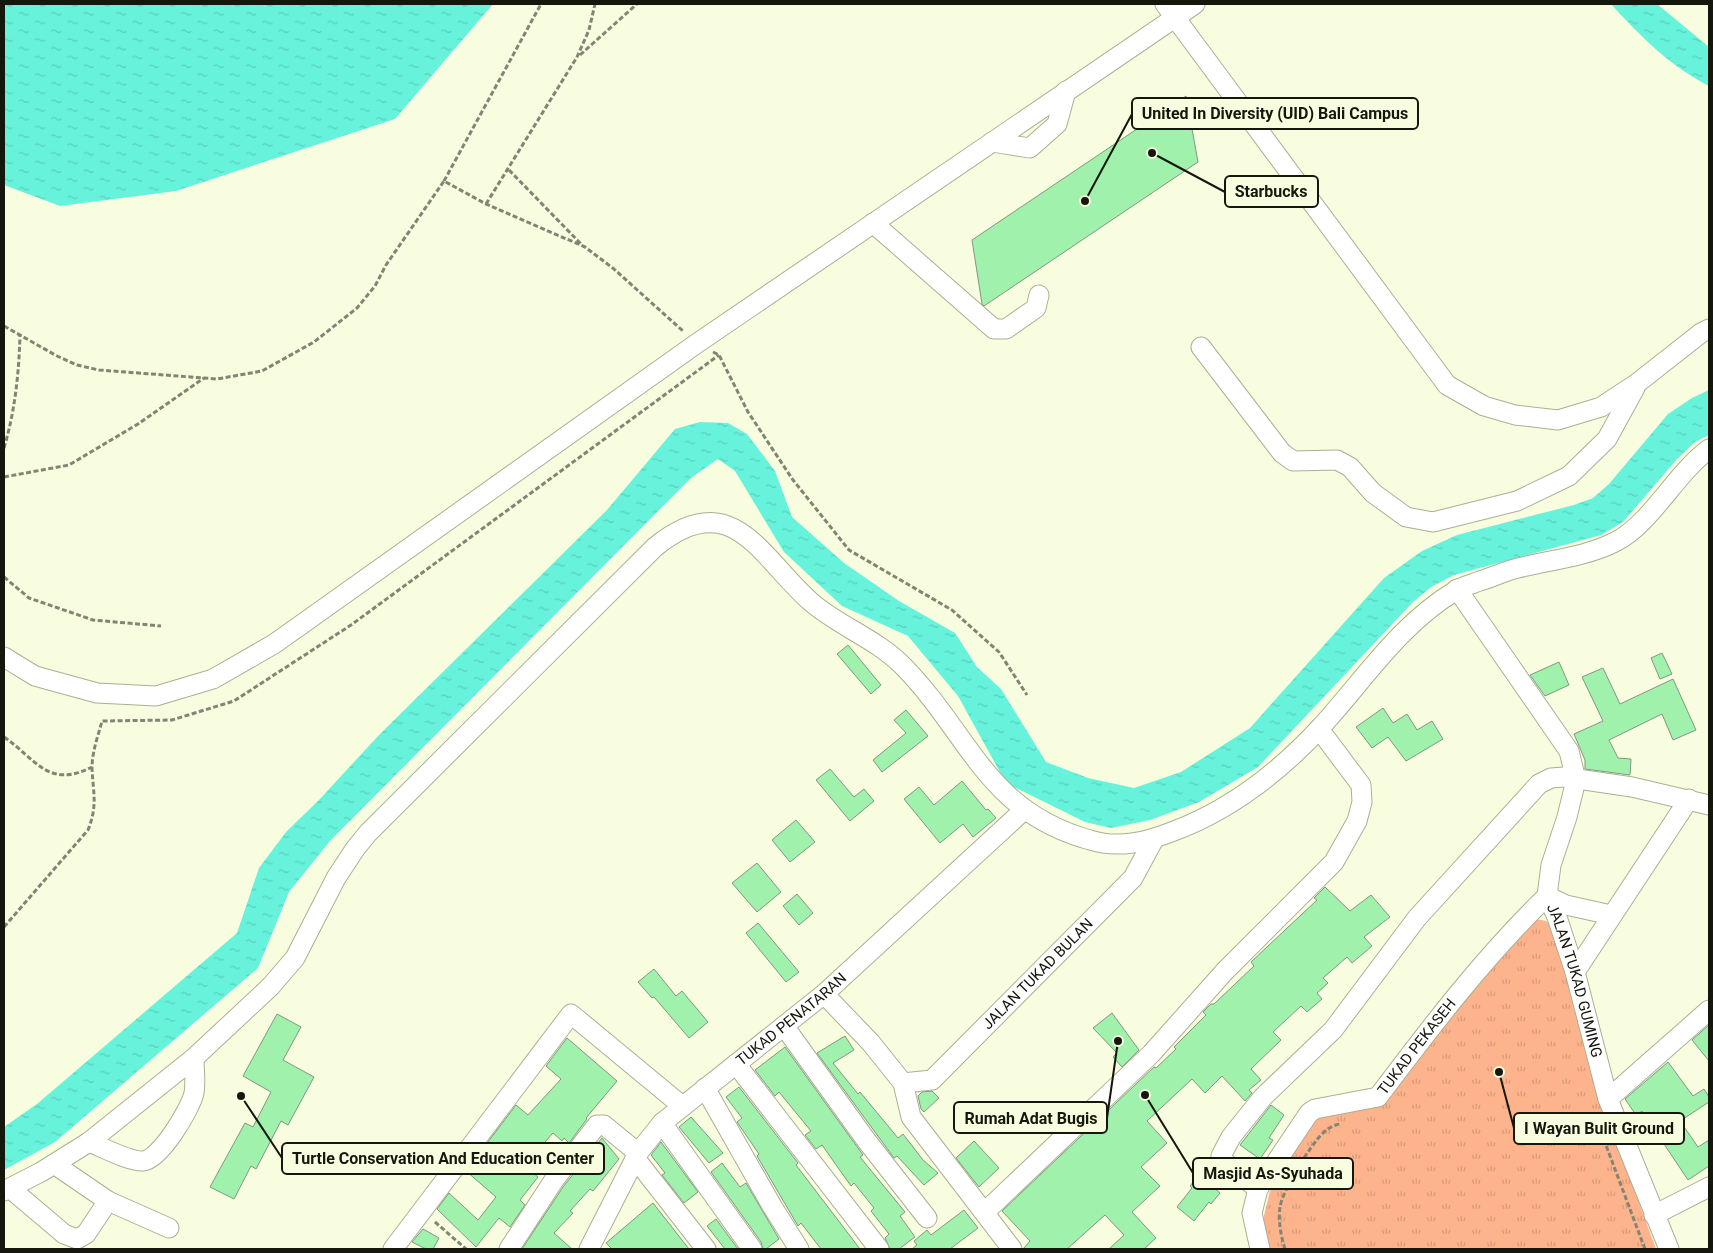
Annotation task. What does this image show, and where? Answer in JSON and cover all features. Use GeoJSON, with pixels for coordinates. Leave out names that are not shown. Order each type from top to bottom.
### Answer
{"type":"FeatureCollection","features":[{"type":"Feature","properties":{"kind":"street"},"geometry":{"type":"LineString","coordinates":[[4,657],[34,676],[98,693],[156,696],[213,679],[274,644],[696,344],[1066,91],[1170,11],[1195,4]]}},
{"type":"Feature","properties":{"kind":"street"},"geometry":{"type":"LineString","coordinates":[[1170,11],[1447,385],[1484,406],[1515,415],[1558,420],[1601,407],[1636,384],[1701,333],[1709,329]]}},
{"type":"Feature","properties":{"kind":"street"},"geometry":{"type":"LineString","coordinates":[[992,142],[1030,148],[1057,124],[1066,91]]}},
{"type":"Feature","properties":{"kind":"street"},"geometry":{"type":"LineString","coordinates":[[873,223],[994,329],[1006,329],[1036,308],[1039,295]]}},
{"type":"Feature","properties":{"kind":"street"},"geometry":{"type":"LineString","coordinates":[[1201,346],[1282,453],[1293,461],[1337,460],[1350,467],[1373,493],[1406,517],[1433,522],[1517,501],[1569,476],[1607,438],[1636,384]]}},
{"type":"Feature","properties":{"kind":"street"},"geometry":{"type":"LineString","coordinates":[[108,1201],[86,1234],[78,1239],[64,1234],[7,1190],[89,1142],[194,1058],[271,986],[295,958],[336,878],[355,849],[368,834],[655,547],[666,538],[693,524],[721,524],[751,539],[812,603],[893,657],[924,689],[988,776],[1024,810],[1048,824],[1091,841],[1127,845],[1154,839],[1193,824],[1237,799],[1261,782],[1319,729],[1390,644],[1457,589],[1514,569],[1578,554],[1616,542],[1633,530],[1692,462],[1709,449]]}},
{"type":"Feature","properties":{"kind":"street","name":"JALAN TUKAD GUMING"},"geometry":{"type":"LineString","coordinates":[[1457,589],[1569,751],[1576,780],[1552,866],[1547,896],[1557,917],[1575,972],[1608,1099],[1669,1249]]}},
{"type":"Feature","properties":{"kind":"street"},"geometry":{"type":"LineString","coordinates":[[985,1212],[1151,1054],[1225,971],[1334,862],[1357,822],[1362,802],[1360,785],[1319,729]]}},
{"type":"Feature","properties":{"kind":"street"},"geometry":{"type":"LineString","coordinates":[[1258,1189],[1222,1160],[1221,1156],[1231,1137],[1263,1097],[1333,1030],[1417,918],[1539,784],[1551,778],[1564,777],[1688,798],[1709,805]]}},
{"type":"Feature","properties":{"kind":"street"},"geometry":{"type":"LineString","coordinates":[[1575,972],[1688,798]]}},
{"type":"Feature","properties":{"kind":"street","name":"TUKAD PENATARAN"},"geometry":{"type":"LineString","coordinates":[[597,1245],[636,1155],[662,1122],[681,1105],[824,994],[1024,810]]}},
{"type":"Feature","properties":{"kind":"street","name":"JALAN TUKAD BULAN"},"geometry":{"type":"LineString","coordinates":[[903,1084],[932,1080],[1133,878],[1154,839]]}},
{"type":"Feature","properties":{"kind":"street"},"geometry":{"type":"LineString","coordinates":[[1547,896],[1566,905],[1611,916]]}},
{"type":"Feature","properties":{"kind":"street","name":"TUKAD PEKASEH"},"geometry":{"type":"LineString","coordinates":[[1260,1249],[1252,1213],[1258,1189],[1309,1113],[1315,1109],[1378,1097],[1421,1040],[1502,943],[1547,896]]}},
{"type":"Feature","properties":{"kind":"street"},"geometry":{"type":"LineString","coordinates":[[824,994],[871,1042],[903,1084],[911,1117],[1012,1249]]}},
{"type":"Feature","properties":{"kind":"street"},"geometry":{"type":"LineString","coordinates":[[1608,1099],[1709,1010]]}},
{"type":"Feature","properties":{"kind":"street"},"geometry":{"type":"LineString","coordinates":[[393,1249],[423,1212],[571,1014],[681,1105]]}},
{"type":"Feature","properties":{"kind":"street"},"geometry":{"type":"LineString","coordinates":[[784,1026],[866,1140],[927,1218]]}},
{"type":"Feature","properties":{"kind":"street"},"geometry":{"type":"LineString","coordinates":[[89,1142],[141,1161],[150,1158],[162,1147],[190,1106],[194,1091],[194,1058]]}},
{"type":"Feature","properties":{"kind":"street"},"geometry":{"type":"LineString","coordinates":[[736,1064],[878,1249]]}},
{"type":"Feature","properties":{"kind":"street"},"geometry":{"type":"LineString","coordinates":[[705,1088],[772,1206],[799,1249]]}},
{"type":"Feature","properties":{"kind":"street"},"geometry":{"type":"LineString","coordinates":[[662,1122],[752,1249]]}},
{"type":"Feature","properties":{"kind":"street"},"geometry":{"type":"LineString","coordinates":[[509,1249],[554,1180],[597,1125],[604,1125],[636,1155],[706,1249]]}},
{"type":"Feature","properties":{"kind":"street"},"geometry":{"type":"LineString","coordinates":[[54,1164],[108,1201],[169,1228]]}},
{"type":"Feature","properties":{"kind":"street"},"geometry":{"type":"LineString","coordinates":[[1654,1215],[1709,1187]]}},
{"type":"Feature","properties":{"kind":"path"},"geometry":{"type":"LineString","coordinates":[[4,326],[57,356],[92,368],[113,372],[217,379],[274,366],[314,342],[357,308],[375,286],[386,265],[444,181],[541,4]]}},
{"type":"Feature","properties":{"kind":"path"},"geometry":{"type":"LineString","coordinates":[[486,204],[509,170],[577,57],[589,30],[595,4]]}},
{"type":"Feature","properties":{"kind":"path"},"geometry":{"type":"LineString","coordinates":[[577,57],[637,4]]}},
{"type":"Feature","properties":{"kind":"path"},"geometry":{"type":"LineString","coordinates":[[509,170],[584,247],[614,269],[696,344],[719,355],[748,412],[792,480],[849,550],[952,610],[999,652],[1027,695]]}},
{"type":"Feature","properties":{"kind":"path"},"geometry":{"type":"LineString","coordinates":[[444,181],[486,204],[584,247]]}},
{"type":"Feature","properties":{"kind":"path"},"geometry":{"type":"LineString","coordinates":[[4,448],[12,422],[20,364],[20,335]]}},
{"type":"Feature","properties":{"kind":"path"},"geometry":{"type":"LineString","coordinates":[[4,927],[88,830],[94,814],[96,793],[92,768],[102,721],[172,720],[234,701],[350,625],[719,355]]}},
{"type":"Feature","properties":{"kind":"path"},"geometry":{"type":"LineString","coordinates":[[4,477],[69,465],[138,424],[204,378]]}},
{"type":"Feature","properties":{"kind":"path"},"geometry":{"type":"LineString","coordinates":[[4,577],[29,598],[93,620],[161,626]]}},
{"type":"Feature","properties":{"kind":"path"},"geometry":{"type":"LineString","coordinates":[[4,737],[41,767],[60,777],[78,775],[92,768]]}},
{"type":"Feature","properties":{"kind":"path"},"geometry":{"type":"LineString","coordinates":[[1285,1249],[1282,1240],[1280,1207],[1285,1190],[1322,1133],[1332,1126],[1348,1121]]}},
{"type":"Feature","properties":{"kind":"path"},"geometry":{"type":"LineString","coordinates":[[1598,1124],[1645,1249]]}},
{"type":"Feature","properties":{"kind":"path"},"geometry":{"type":"LineString","coordinates":[[423,1212],[466,1249]]}},
{"type":"Feature","properties":{"kind":"green space"},"geometry":{"type":"Polygon","coordinates":[[[1536,919],[1546,921],[1553,926],[1601,1099],[1656,1249],[1270,1249],[1262,1224],[1270,1191],[1315,1119],[1378,1106],[1426,1045],[1529,922],[1536,919]]]}},
{"type":"Feature","properties":{"kind":"water"},"geometry":{"type":"Polygon","coordinates":[[[4,4],[493,4],[395,119],[176,191],[60,206],[4,185],[4,4]]]}},
{"type":"Feature","properties":{"kind":"water"},"geometry":{"type":"Polygon","coordinates":[[[1611,4],[1657,4],[1709,47],[1709,86],[1682,70],[1657,50],[1611,4]]]}},
{"type":"Feature","properties":{"kind":"water"},"geometry":{"type":"Polygon","coordinates":[[[1709,390],[1709,435],[1695,442],[1677,459],[1623,522],[1601,535],[1454,575],[1431,587],[1413,602],[1258,767],[1199,802],[1150,820],[1111,828],[1085,822],[1006,783],[958,696],[908,636],[842,606],[784,552],[735,471],[718,459],[691,478],[330,841],[289,892],[258,968],[55,1142],[4,1170],[4,1127],[37,1104],[237,933],[259,868],[286,832],[319,800],[379,735],[607,510],[675,429],[700,422],[728,423],[747,434],[775,471],[792,517],[844,563],[899,601],[955,633],[977,667],[1001,689],[1046,762],[1088,778],[1134,788],[1181,772],[1250,728],[1384,578],[1422,551],[1457,535],[1574,505],[1593,498],[1609,484],[1668,414],[1692,398],[1709,390]]]}},
{"type":"Feature","properties":{"kind":"building"},"geometry":{"type":"Polygon","coordinates":[[[1186,96],[1198,162],[984,306],[982,304],[972,240],[1186,96]]]}},
{"type":"Feature","properties":{"kind":"building"},"geometry":{"type":"Polygon","coordinates":[[[848,645],[881,685],[871,694],[837,654],[848,645]]]}},
{"type":"Feature","properties":{"kind":"building"},"geometry":{"type":"Polygon","coordinates":[[[1662,653],[1672,674],[1660,679],[1651,658],[1662,653]]]}},
{"type":"Feature","properties":{"kind":"building"},"geometry":{"type":"Polygon","coordinates":[[[1559,662],[1569,685],[1545,696],[1530,675],[1559,662]]]}},
{"type":"Feature","properties":{"kind":"building"},"geometry":{"type":"Polygon","coordinates":[[[1603,668],[1620,704],[1673,679],[1696,730],[1673,740],[1662,714],[1609,740],[1618,758],[1631,759],[1630,775],[1585,769],[1585,760],[1574,734],[1603,721],[1582,677],[1603,668]]]}},
{"type":"Feature","properties":{"kind":"building"},"geometry":{"type":"Polygon","coordinates":[[[1383,708],[1393,723],[1407,714],[1417,730],[1432,721],[1443,739],[1406,761],[1388,737],[1372,748],[1356,727],[1383,708]]]}},
{"type":"Feature","properties":{"kind":"building"},"geometry":{"type":"Polygon","coordinates":[[[906,710],[928,736],[882,772],[873,760],[906,733],[894,720],[906,710]]]}},
{"type":"Feature","properties":{"kind":"building"},"geometry":{"type":"Polygon","coordinates":[[[830,769],[854,797],[864,789],[874,801],[850,821],[816,780],[830,769]]]}},
{"type":"Feature","properties":{"kind":"building"},"geometry":{"type":"Polygon","coordinates":[[[962,781],[986,810],[988,809],[996,818],[973,837],[963,824],[940,843],[904,799],[919,787],[934,805],[962,781]]]}},
{"type":"Feature","properties":{"kind":"building"},"geometry":{"type":"Polygon","coordinates":[[[796,820],[815,842],[790,862],[772,840],[796,820]]]}},
{"type":"Feature","properties":{"kind":"building"},"geometry":{"type":"Polygon","coordinates":[[[757,863],[781,892],[757,912],[732,883],[757,863]]]}},
{"type":"Feature","properties":{"kind":"building"},"geometry":{"type":"Polygon","coordinates":[[[1325,887],[1350,911],[1371,895],[1390,917],[1364,937],[1372,946],[1352,963],[1347,957],[1323,978],[1328,983],[1317,993],[1322,999],[1307,1012],[1301,1006],[1273,1032],[1281,1040],[1251,1069],[1261,1080],[1249,1090],[1252,1093],[1245,1101],[1222,1076],[1205,1093],[1192,1079],[1147,1121],[1167,1143],[1141,1167],[1160,1186],[1132,1212],[1156,1238],[1144,1249],[1109,1249],[1124,1235],[1105,1215],[1067,1249],[1023,1249],[1030,1241],[1002,1211],[1154,1067],[1156,1068],[1176,1049],[1174,1047],[1206,1015],[1203,1012],[1254,966],[1251,962],[1317,900],[1314,898],[1325,887]]]}},
{"type":"Feature","properties":{"kind":"building"},"geometry":{"type":"Polygon","coordinates":[[[797,894],[813,913],[799,925],[783,906],[797,894]]]}},
{"type":"Feature","properties":{"kind":"building"},"geometry":{"type":"Polygon","coordinates":[[[758,923],[799,972],[786,982],[746,933],[758,923]]]}},
{"type":"Feature","properties":{"kind":"building"},"geometry":{"type":"Polygon","coordinates":[[[654,969],[676,996],[682,991],[708,1022],[689,1038],[654,997],[652,998],[638,982],[654,969]]]}},
{"type":"Feature","properties":{"kind":"building"},"geometry":{"type":"Polygon","coordinates":[[[1112,1013],[1139,1050],[1122,1067],[1113,1057],[1117,1053],[1093,1028],[1112,1013]]]}},
{"type":"Feature","properties":{"kind":"building"},"geometry":{"type":"Polygon","coordinates":[[[277,1014],[301,1027],[283,1060],[314,1077],[288,1125],[281,1121],[256,1169],[251,1166],[234,1199],[210,1187],[245,1123],[253,1127],[271,1092],[243,1076],[277,1014]]]}},
{"type":"Feature","properties":{"kind":"building"},"geometry":{"type":"Polygon","coordinates":[[[1709,1025],[1709,1061],[1692,1040],[1709,1025]]]}},
{"type":"Feature","properties":{"kind":"building"},"geometry":{"type":"Polygon","coordinates":[[[845,1036],[854,1050],[833,1063],[898,1138],[903,1134],[923,1160],[938,1173],[924,1185],[897,1156],[894,1158],[817,1053],[845,1036]]]}},
{"type":"Feature","properties":{"kind":"building"},"geometry":{"type":"Polygon","coordinates":[[[567,1038],[617,1081],[586,1118],[569,1143],[564,1138],[562,1141],[553,1133],[524,1165],[538,1177],[520,1200],[525,1205],[510,1227],[499,1218],[476,1247],[437,1209],[449,1193],[478,1220],[496,1197],[466,1171],[516,1105],[528,1115],[561,1079],[546,1066],[567,1038]]]}},
{"type":"Feature","properties":{"kind":"building"},"geometry":{"type":"Polygon","coordinates":[[[785,1047],[863,1155],[860,1157],[905,1212],[900,1216],[915,1237],[899,1249],[890,1249],[885,1238],[889,1234],[871,1211],[874,1208],[854,1183],[851,1186],[822,1145],[816,1149],[805,1135],[811,1131],[779,1092],[775,1096],[755,1070],[785,1047]]]}},
{"type":"Feature","properties":{"kind":"building"},"geometry":{"type":"Polygon","coordinates":[[[1668,1062],[1693,1096],[1704,1089],[1709,1097],[1709,1102],[1680,1121],[1698,1147],[1709,1140],[1709,1166],[1688,1180],[1642,1111],[1636,1115],[1625,1099],[1668,1062]]]}},
{"type":"Feature","properties":{"kind":"building"},"geometry":{"type":"Polygon","coordinates":[[[739,1087],[798,1163],[796,1165],[860,1249],[821,1249],[801,1223],[798,1226],[757,1156],[759,1154],[737,1122],[742,1118],[726,1097],[739,1087]]]}},
{"type":"Feature","properties":{"kind":"building"},"geometry":{"type":"Polygon","coordinates":[[[932,1091],[939,1098],[924,1112],[921,1109],[918,1096],[922,1092],[932,1091]]]}},
{"type":"Feature","properties":{"kind":"building"},"geometry":{"type":"Polygon","coordinates":[[[1271,1105],[1284,1115],[1269,1138],[1273,1140],[1260,1159],[1240,1145],[1271,1105]]]}},
{"type":"Feature","properties":{"kind":"building"},"geometry":{"type":"Polygon","coordinates":[[[691,1117],[723,1153],[709,1163],[679,1127],[691,1117]]]}},
{"type":"Feature","properties":{"kind":"building"},"geometry":{"type":"Polygon","coordinates":[[[602,1138],[619,1159],[593,1191],[590,1189],[570,1211],[573,1213],[554,1233],[572,1249],[522,1249],[563,1187],[602,1138]]]}},
{"type":"Feature","properties":{"kind":"building"},"geometry":{"type":"Polygon","coordinates":[[[974,1141],[999,1168],[979,1187],[956,1158],[974,1141]]]}},
{"type":"Feature","properties":{"kind":"building"},"geometry":{"type":"Polygon","coordinates":[[[661,1142],[698,1192],[684,1203],[662,1175],[665,1173],[651,1155],[661,1142]]]}},
{"type":"Feature","properties":{"kind":"building"},"geometry":{"type":"Polygon","coordinates":[[[722,1163],[740,1187],[746,1183],[779,1239],[766,1249],[763,1249],[761,1242],[711,1172],[722,1163]]]}},
{"type":"Feature","properties":{"kind":"building"},"geometry":{"type":"Polygon","coordinates":[[[1199,1175],[1220,1193],[1211,1204],[1209,1202],[1194,1221],[1177,1207],[1192,1188],[1190,1186],[1199,1175]]]}},
{"type":"Feature","properties":{"kind":"building"},"geometry":{"type":"Polygon","coordinates":[[[653,1203],[689,1249],[612,1249],[606,1243],[653,1203]]]}},
{"type":"Feature","properties":{"kind":"building"},"geometry":{"type":"Polygon","coordinates":[[[964,1210],[978,1228],[950,1249],[912,1249],[917,1245],[914,1241],[927,1230],[931,1235],[964,1210]]]}},
{"type":"Feature","properties":{"kind":"building"},"geometry":{"type":"Polygon","coordinates":[[[716,1219],[738,1249],[725,1249],[707,1226],[716,1219]]]}},
{"type":"Feature","properties":{"kind":"building"},"geometry":{"type":"Polygon","coordinates":[[[423,1229],[439,1238],[433,1249],[426,1249],[412,1242],[423,1229]]]}},
{"type":"Feature","properties":{"kind":"place","name":"Starbucks"},"geometry":{"type":"Point","coordinates":[1152,153]}},
{"type":"Feature","properties":{"kind":"place","name":"United In Diversity (UID) Bali Campus"},"geometry":{"type":"Point","coordinates":[1085,201]}},
{"type":"Feature","properties":{"kind":"place","name":"Rumah Adat Bugis"},"geometry":{"type":"Point","coordinates":[1118,1041]}},
{"type":"Feature","properties":{"kind":"place","name":"I Wayan Bulit Ground"},"geometry":{"type":"Point","coordinates":[1499,1072]}},
{"type":"Feature","properties":{"kind":"place","name":"Masjid As-Syuhada"},"geometry":{"type":"Point","coordinates":[1145,1095]}},
{"type":"Feature","properties":{"kind":"place","name":"Turtle Conservation And Education Center"},"geometry":{"type":"Point","coordinates":[241,1096]}}]}
